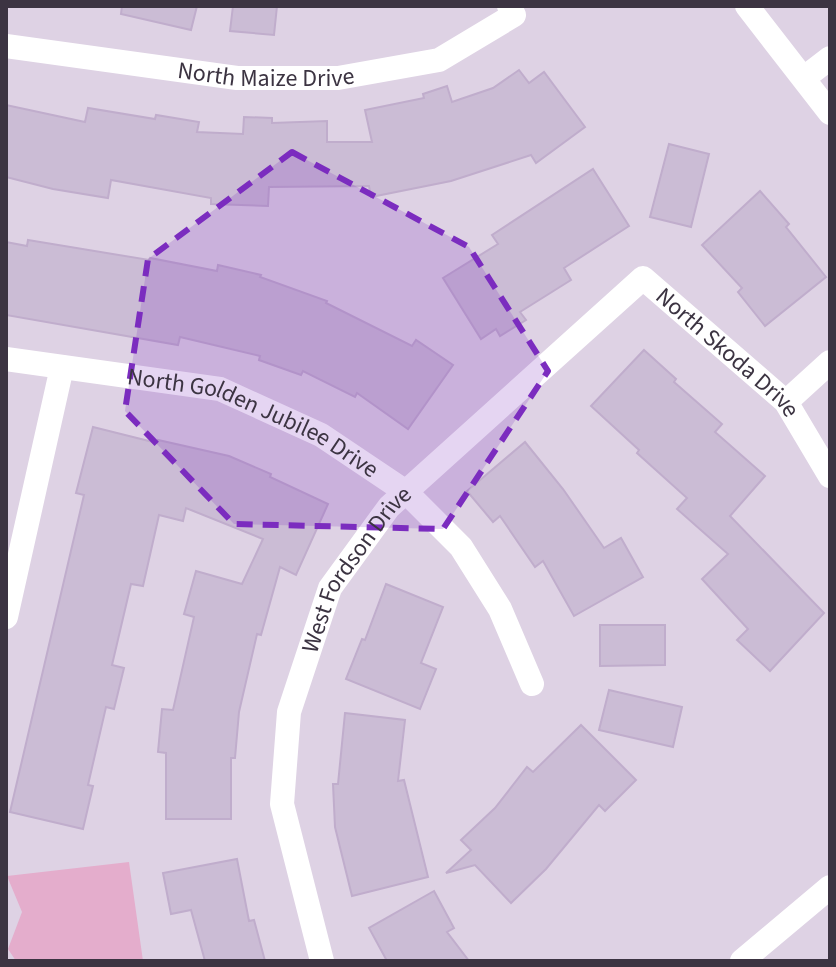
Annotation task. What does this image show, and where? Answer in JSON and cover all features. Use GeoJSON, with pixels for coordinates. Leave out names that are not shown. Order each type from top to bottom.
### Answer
{"type":"FeatureCollection","features":[{"type":"Feature","properties":{"kind":"street"},"geometry":{"type":"LineString","coordinates":[[747,6],[830,113]]}},
{"type":"Feature","properties":{"kind":"street","name":"North Maize Drive"},"geometry":{"type":"LineString","coordinates":[[6,46],[237,78],[338,78],[439,60],[512,10]]}},
{"type":"Feature","properties":{"kind":"street"},"geometry":{"type":"LineString","coordinates":[[804,78],[830,58]]}},
{"type":"Feature","properties":{"kind":"street","name":"North Skoda Drive"},"geometry":{"type":"LineString","coordinates":[[643,278],[786,402],[830,476]]}},
{"type":"Feature","properties":{"kind":"street","name":"West Fordson Drive"},"geometry":{"type":"LineString","coordinates":[[322,961],[282,804],[289,712],[330,588],[389,507],[643,278]]}},
{"type":"Feature","properties":{"kind":"street","name":"North Golden Jubilee Drive"},"geometry":{"type":"LineString","coordinates":[[6,359],[220,389],[321,435],[406,492],[461,547],[500,609],[532,684]]}},
{"type":"Feature","properties":{"kind":"street"},"geometry":{"type":"LineString","coordinates":[[786,402],[830,362]]}},
{"type":"Feature","properties":{"kind":"street"},"geometry":{"type":"LineString","coordinates":[[6,617],[62,367]]}},
{"type":"Feature","properties":{"kind":"street"},"geometry":{"type":"LineString","coordinates":[[742,961],[830,887]]}},
{"type":"Feature","properties":{"kind":"highlighted area"},"geometry":{"type":"Polygon","coordinates":[[[292,152],[469,247],[548,371],[443,529],[234,524],[125,411],[148,259],[292,152]]]}},
{"type":"Feature","properties":{"kind":"shaded area"},"geometry":{"type":"Polygon","coordinates":[[[6,6],[830,6],[830,961],[6,961],[6,6]]]}},
{"type":"Feature","properties":{"kind":"shaded area"},"geometry":{"type":"Polygon","coordinates":[[[129,862],[143,961],[16,961],[8,949],[22,912],[7,876],[129,862]]]}},
{"type":"Feature","properties":{"kind":"building"},"geometry":{"type":"Polygon","coordinates":[[[122,6],[197,6],[191,30],[121,14],[122,6]]]}},
{"type":"Feature","properties":{"kind":"building"},"geometry":{"type":"Polygon","coordinates":[[[233,6],[277,6],[274,35],[230,31],[233,6]]]}},
{"type":"Feature","properties":{"kind":"building"},"geometry":{"type":"Polygon","coordinates":[[[519,70],[529,83],[544,72],[585,127],[536,163],[531,155],[451,181],[371,197],[369,186],[269,187],[268,206],[211,204],[211,198],[111,180],[108,198],[6,177],[6,105],[85,122],[88,108],[155,119],[156,115],[199,122],[197,132],[243,134],[244,117],[272,118],[272,123],[327,121],[327,142],[372,142],[365,110],[424,98],[423,94],[447,86],[452,102],[493,88],[519,70]]]}},
{"type":"Feature","properties":{"kind":"building"},"geometry":{"type":"Polygon","coordinates":[[[669,144],[709,154],[691,227],[650,217],[669,144]]]}},
{"type":"Feature","properties":{"kind":"building"},"geometry":{"type":"Polygon","coordinates":[[[593,169],[629,226],[564,268],[571,280],[520,312],[526,320],[500,336],[496,329],[481,339],[443,278],[498,244],[492,235],[593,169]]]}},
{"type":"Feature","properties":{"kind":"building"},"geometry":{"type":"Polygon","coordinates":[[[760,191],[789,224],[786,227],[826,277],[765,326],[738,292],[742,288],[702,245],[760,191]]]}},
{"type":"Feature","properties":{"kind":"building"},"geometry":{"type":"Polygon","coordinates":[[[28,240],[217,271],[218,265],[261,275],[327,301],[412,346],[416,340],[453,365],[408,429],[357,393],[355,397],[303,371],[301,375],[259,360],[260,356],[180,337],[178,345],[6,315],[6,242],[27,246],[28,240]]]}},
{"type":"Feature","properties":{"kind":"building"},"geometry":{"type":"Polygon","coordinates":[[[644,350],[676,379],[674,382],[722,424],[715,432],[765,476],[730,516],[824,613],[770,671],[737,640],[748,629],[702,579],[728,554],[677,509],[687,498],[591,406],[644,350]]]}},
{"type":"Feature","properties":{"kind":"building"},"geometry":{"type":"Polygon","coordinates":[[[93,427],[229,456],[328,504],[296,575],[280,567],[261,635],[257,634],[239,712],[235,758],[231,758],[231,819],[166,819],[166,753],[158,752],[162,709],[173,710],[194,617],[184,614],[196,571],[242,584],[263,539],[186,508],[183,521],[159,515],[143,586],[131,584],[112,665],[124,668],[114,709],[106,707],[88,785],[93,786],[83,829],[10,812],[84,495],[76,493],[93,427]]]}},
{"type":"Feature","properties":{"kind":"building"},"geometry":{"type":"Polygon","coordinates":[[[525,442],[604,548],[621,538],[643,577],[574,616],[543,561],[535,567],[500,516],[493,522],[467,491],[525,442]]]}},
{"type":"Feature","properties":{"kind":"building"},"geometry":{"type":"Polygon","coordinates":[[[386,584],[443,607],[421,663],[436,669],[420,709],[346,679],[386,584]]]}},
{"type":"Feature","properties":{"kind":"building"},"geometry":{"type":"Polygon","coordinates":[[[600,625],[665,625],[665,665],[600,666],[600,625]]]}},
{"type":"Feature","properties":{"kind":"building"},"geometry":{"type":"Polygon","coordinates":[[[609,690],[682,707],[673,747],[599,730],[609,690]]]}},
{"type":"Feature","properties":{"kind":"building"},"geometry":{"type":"Polygon","coordinates":[[[345,713],[405,720],[398,781],[404,780],[428,877],[352,896],[335,827],[333,784],[338,784],[345,713]]]}},
{"type":"Feature","properties":{"kind":"building"},"geometry":{"type":"Polygon","coordinates":[[[581,725],[636,780],[605,811],[599,805],[546,869],[511,903],[475,865],[446,873],[471,850],[461,840],[495,808],[527,767],[533,772],[581,725]]]}},
{"type":"Feature","properties":{"kind":"building"},"geometry":{"type":"Polygon","coordinates":[[[237,859],[249,921],[254,920],[265,961],[205,961],[191,910],[171,914],[163,873],[237,859]]]}},
{"type":"Feature","properties":{"kind":"building"},"geometry":{"type":"Polygon","coordinates":[[[434,891],[454,928],[447,932],[469,961],[387,961],[369,928],[434,891]]]}}]}
